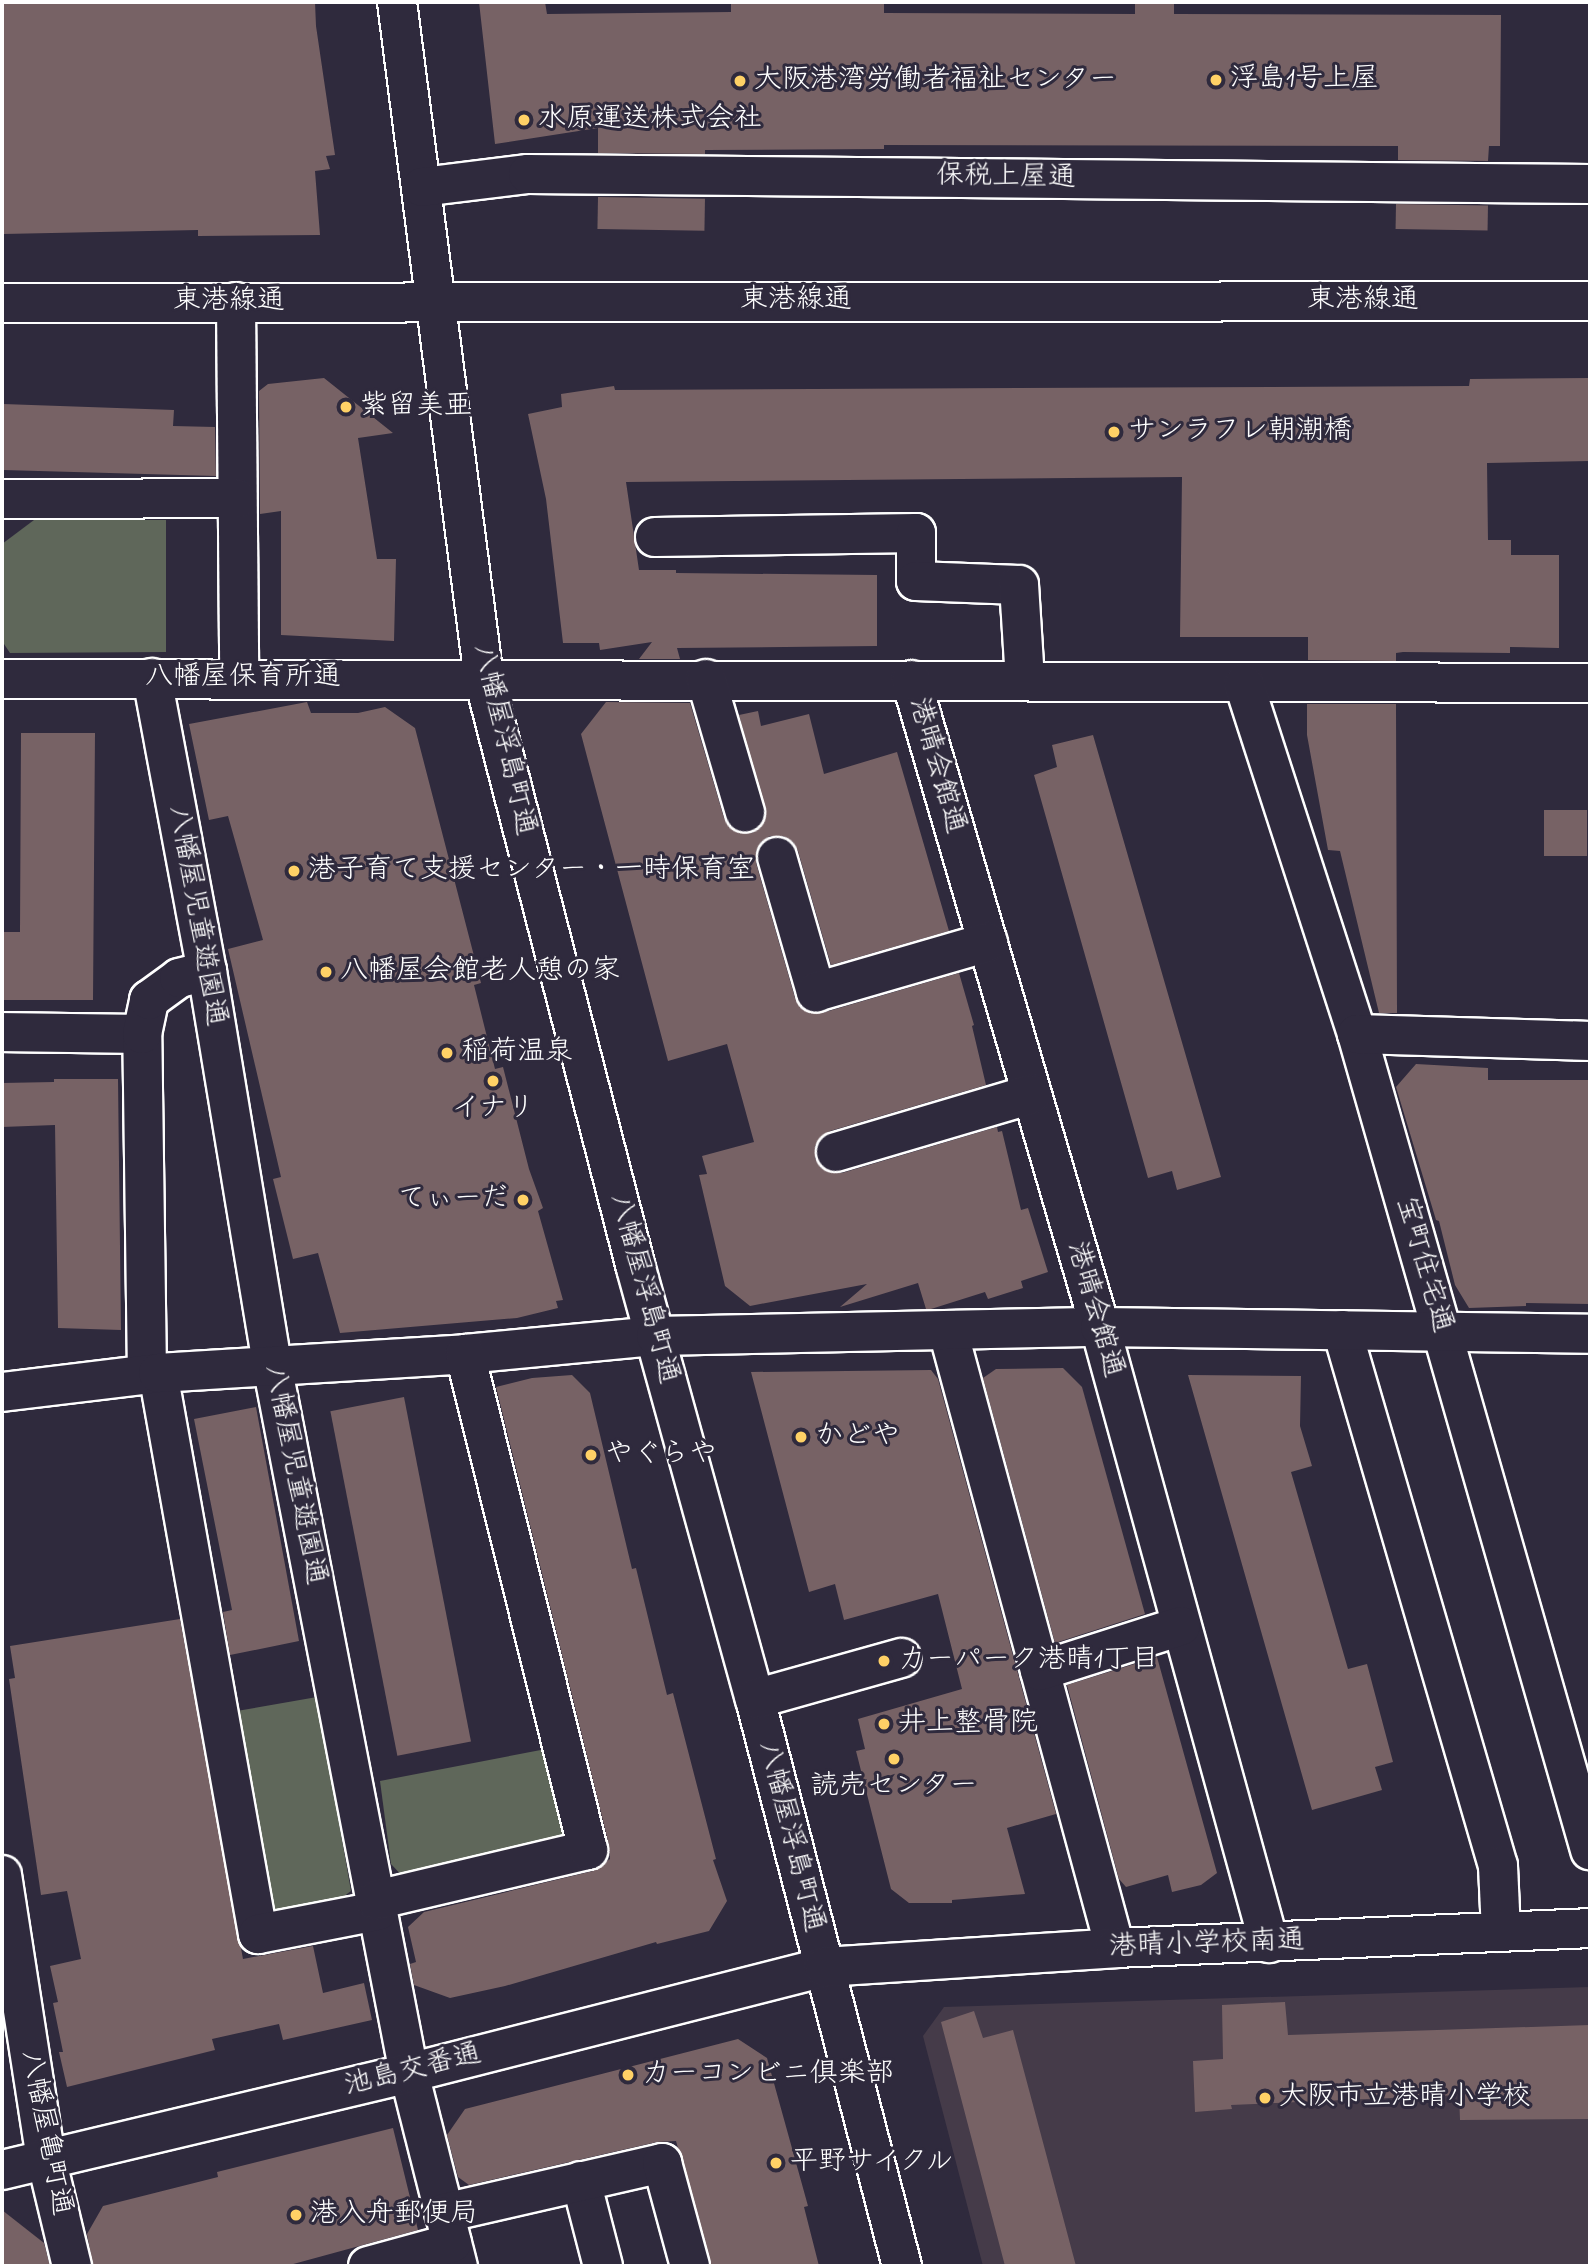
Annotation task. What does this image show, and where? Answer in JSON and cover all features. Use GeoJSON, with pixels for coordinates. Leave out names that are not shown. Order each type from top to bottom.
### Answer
{"type":"FeatureCollection","features":[{"type":"Feature","properties":{"kind":"street","name":"八幡屋浮島町通"},"geometry":{"type":"LineString","coordinates":[[397,2],[484,679],[656,1336],[755,1699],[902,2266]]}},
{"type":"Feature","properties":{"kind":"street","name":"保税上屋通"},"geometry":{"type":"LineString","coordinates":[[422,187],[528,174],[1590,184]]}},
{"type":"Feature","properties":{"kind":"street","name":"東港線通"},"geometry":{"type":"LineString","coordinates":[[2,303],[1590,301]]}},
{"type":"Feature","properties":{"kind":"street"},"geometry":{"type":"LineString","coordinates":[[236,302],[239,678]]}},
{"type":"Feature","properties":{"kind":"street"},"geometry":{"type":"LineString","coordinates":[[2,499],[237,498]]}},
{"type":"Feature","properties":{"kind":"street"},"geometry":{"type":"LineString","coordinates":[[654,537],[916,533],[916,581],[1018,585],[1026,681]]}},
{"type":"Feature","properties":{"kind":"street","name":"八幡屋児童遊園通"},"geometry":{"type":"LineString","coordinates":[[152,678],[207,971],[272,1366],[408,2073],[452,2241]]}},
{"type":"Feature","properties":{"kind":"street","name":"八幡屋保育所通"},"geometry":{"type":"LineString","coordinates":[[2,679],[1590,683]]}},
{"type":"Feature","properties":{"kind":"street"},"geometry":{"type":"LineString","coordinates":[[706,679],[745,812]]}},
{"type":"Feature","properties":{"kind":"street","name":"港晴会館通"},"geometry":{"type":"LineString","coordinates":[[911,680],[1100,1327],[1269,1942]]}},
{"type":"Feature","properties":{"kind":"street","name":"宝町住宅通"},"geometry":{"type":"LineString","coordinates":[[1244,684],[1357,1034],[1590,1850]]}},
{"type":"Feature","properties":{"kind":"street"},"geometry":{"type":"LineString","coordinates":[[776,857],[816,992],[988,942]]}},
{"type":"Feature","properties":{"kind":"street"},"geometry":{"type":"LineString","coordinates":[[207,971],[179,978],[149,1000],[142,1034],[153,1374],[258,1934],[377,1906],[589,1850],[464,1354]]}},
{"type":"Feature","properties":{"kind":"street"},"geometry":{"type":"LineString","coordinates":[[2,1032],[142,1034]]}},
{"type":"Feature","properties":{"kind":"street"},"geometry":{"type":"LineString","coordinates":[[1357,1034],[1590,1041]]}},
{"type":"Feature","properties":{"kind":"street"},"geometry":{"type":"LineString","coordinates":[[836,1152],[1032,1094]]}},
{"type":"Feature","properties":{"kind":"street"},"geometry":{"type":"LineString","coordinates":[[2,1392],[153,1374],[464,1354],[656,1336],[1100,1327],[1590,1334]]}},
{"type":"Feature","properties":{"kind":"street"},"geometry":{"type":"LineString","coordinates":[[948,1331],[1115,1948]]}},
{"type":"Feature","properties":{"kind":"street"},"geometry":{"type":"LineString","coordinates":[[1342,1331],[1498,1866],[1501,1932]]}},
{"type":"Feature","properties":{"kind":"street"},"geometry":{"type":"LineString","coordinates":[[1040,1671],[1181,1626]]}},
{"type":"Feature","properties":{"kind":"street"},"geometry":{"type":"LineString","coordinates":[[755,1699],[901,1658]]}},
{"type":"Feature","properties":{"kind":"street","name":"八幡屋亀町通"},"geometry":{"type":"LineString","coordinates":[[2,1875],[46,2158],[72,2266]]}},
{"type":"Feature","properties":{"kind":"street","name":"港晴小学校南通"},"geometry":{"type":"LineString","coordinates":[[824,1967],[1115,1948],[1590,1928]]}},
{"type":"Feature","properties":{"kind":"street","name":"池島交番通"},"geometry":{"type":"LineString","coordinates":[[2,2170],[408,2073],[824,1967]]}},
{"type":"Feature","properties":{"kind":"street"},"geometry":{"type":"LineString","coordinates":[[368,2266],[452,2241],[581,2181],[662,2162],[690,2266]]}},
{"type":"Feature","properties":{"kind":"street"},"geometry":{"type":"LineString","coordinates":[[581,2181],[603,2266]]}},
{"type":"Feature","properties":{"kind":"shaded area","name":"大阪市立港晴小学校"},"geometry":{"type":"Polygon","coordinates":[[[1590,1987],[1590,2266],[983,2266],[923,2036],[944,2007],[1590,1987]]]}},
{"type":"Feature","properties":{"kind":"green space"},"geometry":{"type":"Polygon","coordinates":[[[34,520],[166,520],[166,652],[10,653],[2,641],[2,544],[34,520]]]}},
{"type":"Feature","properties":{"kind":"green space"},"geometry":{"type":"Polygon","coordinates":[[[317,1697],[351,1891],[327,1909],[281,1918],[264,1896],[231,1712],[317,1697]]]}},
{"type":"Feature","properties":{"kind":"green space"},"geometry":{"type":"Polygon","coordinates":[[[546,1749],[566,1836],[406,1880],[391,1864],[380,1781],[546,1749]]]}},
{"type":"Feature","properties":{"kind":"building"},"geometry":{"type":"Polygon","coordinates":[[[2,2],[315,2],[316,26],[335,155],[326,156],[330,169],[315,171],[320,235],[198,236],[198,230],[3,234],[2,2]]]}},
{"type":"Feature","properties":{"kind":"building"},"geometry":{"type":"Polygon","coordinates":[[[479,2],[545,2],[547,14],[731,12],[731,2],[884,2],[884,13],[1135,14],[1135,2],[1174,2],[1174,14],[1501,15],[1500,146],[1489,146],[1488,161],[1398,160],[1398,146],[884,145],[884,149],[705,150],[705,154],[598,153],[598,128],[495,144],[479,2]]]}},
{"type":"Feature","properties":{"kind":"building"},"geometry":{"type":"Polygon","coordinates":[[[598,197],[705,199],[704,231],[597,229],[598,197]]]}},
{"type":"Feature","properties":{"kind":"building"},"geometry":{"type":"Polygon","coordinates":[[[1396,204],[1488,206],[1488,231],[1396,229],[1396,204]]]}},
{"type":"Feature","properties":{"kind":"building"},"geometry":{"type":"Polygon","coordinates":[[[324,378],[393,433],[358,438],[377,559],[396,559],[394,641],[281,635],[281,511],[260,514],[259,391],[268,384],[324,378]]]}},
{"type":"Feature","properties":{"kind":"building"},"geometry":{"type":"Polygon","coordinates":[[[1590,378],[1590,461],[1487,463],[1488,540],[1511,540],[1511,555],[1559,555],[1559,648],[1510,647],[1510,653],[1403,652],[1396,653],[1396,661],[1308,660],[1308,637],[1180,637],[1182,477],[626,482],[639,570],[676,570],[676,573],[877,575],[877,646],[677,648],[680,659],[639,659],[652,642],[600,650],[599,643],[563,643],[546,499],[528,414],[562,407],[561,394],[614,386],[615,390],[1469,386],[1470,379],[1590,378]]]}},
{"type":"Feature","properties":{"kind":"building"},"geometry":{"type":"Polygon","coordinates":[[[3,404],[174,410],[173,426],[215,427],[216,476],[3,470],[3,404]]]}},
{"type":"Feature","properties":{"kind":"building"},"geometry":{"type":"Polygon","coordinates":[[[307,702],[311,713],[358,713],[385,707],[415,728],[481,983],[474,985],[495,1069],[503,1067],[529,1169],[543,1208],[538,1211],[563,1300],[556,1301],[558,1308],[517,1318],[340,1333],[318,1253],[293,1259],[273,1179],[281,1177],[228,949],[263,940],[228,816],[209,820],[189,724],[307,702]]]}},
{"type":"Feature","properties":{"kind":"building"},"geometry":{"type":"Polygon","coordinates":[[[606,702],[690,703],[724,818],[730,828],[741,833],[752,833],[760,828],[766,816],[739,715],[758,711],[761,726],[809,714],[824,774],[897,752],[949,931],[831,965],[798,851],[793,842],[783,836],[770,836],[761,842],[756,851],[756,863],[795,998],[801,1008],[811,1013],[822,1013],[959,973],[974,1025],[972,1026],[986,1085],[830,1131],[820,1138],[815,1146],[815,1158],[821,1168],[832,1173],[842,1173],[997,1127],[998,1132],[1002,1131],[1021,1210],[1028,1208],[1048,1272],[1021,1281],[1023,1288],[988,1299],[985,1292],[931,1309],[926,1309],[918,1283],[840,1307],[867,1284],[750,1306],[725,1286],[699,1175],[707,1174],[702,1156],[754,1142],[727,1044],[668,1061],[581,734],[606,702]]]}},
{"type":"Feature","properties":{"kind":"building"},"geometry":{"type":"Polygon","coordinates":[[[1307,704],[1396,704],[1397,1013],[1379,1013],[1340,851],[1328,850],[1307,735],[1307,704]]]}},
{"type":"Feature","properties":{"kind":"building"},"geometry":{"type":"Polygon","coordinates":[[[21,733],[95,733],[93,1000],[2,1000],[2,932],[20,932],[21,733]]]}},
{"type":"Feature","properties":{"kind":"building"},"geometry":{"type":"Polygon","coordinates":[[[1093,735],[1221,1177],[1177,1190],[1172,1171],[1148,1178],[1034,775],[1057,767],[1052,745],[1093,735]]]}},
{"type":"Feature","properties":{"kind":"building"},"geometry":{"type":"Polygon","coordinates":[[[1544,810],[1587,810],[1587,856],[1544,856],[1544,810]]]}},
{"type":"Feature","properties":{"kind":"building"},"geometry":{"type":"Polygon","coordinates":[[[1416,1064],[1488,1068],[1488,1080],[1590,1080],[1590,1304],[1526,1303],[1526,1306],[1469,1308],[1455,1285],[1439,1221],[1436,1220],[1396,1087],[1416,1064]]]}},
{"type":"Feature","properties":{"kind":"building"},"geometry":{"type":"Polygon","coordinates":[[[54,1079],[118,1079],[121,1330],[58,1328],[55,1125],[2,1127],[2,1083],[54,1082],[54,1079]]]}},
{"type":"Feature","properties":{"kind":"building"},"geometry":{"type":"Polygon","coordinates":[[[1063,1368],[1082,1387],[1145,1614],[1055,1643],[983,1378],[996,1369],[1063,1368]]]}},
{"type":"Feature","properties":{"kind":"building"},"geometry":{"type":"Polygon","coordinates":[[[931,1370],[938,1379],[1056,1814],[1007,1828],[1025,1894],[952,1900],[952,1903],[909,1903],[891,1889],[856,1751],[865,1749],[858,1719],[962,1689],[938,1594],[844,1620],[835,1584],[809,1592],[751,1372],[931,1370]]]}},
{"type":"Feature","properties":{"kind":"building"},"geometry":{"type":"Polygon","coordinates":[[[572,1375],[590,1393],[632,1569],[636,1568],[667,1695],[673,1693],[716,1859],[713,1860],[727,1901],[709,1931],[657,1944],[656,1942],[505,1986],[450,1998],[414,1985],[410,1964],[416,1962],[408,1927],[424,1912],[593,1871],[610,1859],[609,1845],[496,1387],[532,1378],[572,1375]]]}},
{"type":"Feature","properties":{"kind":"building"},"geometry":{"type":"Polygon","coordinates":[[[1188,1375],[1301,1376],[1300,1426],[1312,1466],[1291,1472],[1348,1669],[1367,1664],[1393,1762],[1375,1767],[1382,1790],[1312,1810],[1188,1375]]]}},
{"type":"Feature","properties":{"kind":"building"},"geometry":{"type":"Polygon","coordinates":[[[404,1397],[471,1742],[397,1756],[330,1411],[404,1397]]]}},
{"type":"Feature","properties":{"kind":"building"},"geometry":{"type":"Polygon","coordinates":[[[256,1407],[299,1641],[230,1655],[223,1612],[232,1610],[194,1419],[256,1407]]]}},
{"type":"Feature","properties":{"kind":"building"},"geometry":{"type":"Polygon","coordinates":[[[180,1619],[243,1959],[313,1946],[323,1993],[364,1983],[372,2020],[283,2040],[279,2024],[212,2039],[215,2050],[67,2087],[59,2052],[63,2052],[53,2003],[58,2002],[50,1966],[81,1959],[67,1891],[41,1895],[9,1679],[15,1678],[10,1646],[180,1619]]]}},
{"type":"Feature","properties":{"kind":"building"},"geometry":{"type":"Polygon","coordinates":[[[1157,1657],[1217,1873],[1201,1885],[1172,1892],[1168,1875],[1126,1887],[1119,1879],[1067,1685],[1157,1657]]]}},
{"type":"Feature","properties":{"kind":"building"},"geometry":{"type":"Polygon","coordinates":[[[1285,2002],[1288,2035],[1590,2025],[1590,2119],[1460,2120],[1459,2095],[1231,2105],[1232,2109],[1195,2112],[1193,2061],[1223,2059],[1222,2005],[1285,2002]]]}},
{"type":"Feature","properties":{"kind":"building"},"geometry":{"type":"Polygon","coordinates":[[[974,2011],[983,2038],[1013,2030],[1076,2266],[1005,2266],[941,2022],[974,2011]]]}},
{"type":"Feature","properties":{"kind":"building"},"geometry":{"type":"Polygon","coordinates":[[[738,2039],[767,2058],[808,2206],[804,2207],[819,2266],[711,2266],[676,2141],[657,2142],[469,2185],[458,2177],[447,2135],[465,2109],[738,2039]]]}},
{"type":"Feature","properties":{"kind":"building"},"geometry":{"type":"Polygon","coordinates":[[[393,2128],[418,2230],[286,2266],[93,2266],[87,2234],[103,2206],[218,2177],[217,2172],[393,2128]]]}},
{"type":"Feature","properties":{"kind":"building"},"geometry":{"type":"Polygon","coordinates":[[[2,2210],[44,2243],[50,2266],[2,2266],[2,2210]]]}},
{"type":"Feature","properties":{"kind":"place","name":"浮島1号上屋"},"geometry":{"type":"Point","coordinates":[1216,80]}},
{"type":"Feature","properties":{"kind":"place","name":"大阪港湾労働者福祉センター"},"geometry":{"type":"Point","coordinates":[740,81]}},
{"type":"Feature","properties":{"kind":"place","name":"水原運送株式会社"},"geometry":{"type":"Point","coordinates":[524,120]}},
{"type":"Feature","properties":{"kind":"place","name":"紫留美亜"},"geometry":{"type":"Point","coordinates":[346,407]}},
{"type":"Feature","properties":{"kind":"place","name":"サンラフレ朝潮橋"},"geometry":{"type":"Point","coordinates":[1114,432]}},
{"type":"Feature","properties":{"kind":"place","name":"港子育て支援センター・一時保育室"},"geometry":{"type":"Point","coordinates":[294,871]}},
{"type":"Feature","properties":{"kind":"place","name":"八幡屋会館老人憩の家"},"geometry":{"type":"Point","coordinates":[326,972]}},
{"type":"Feature","properties":{"kind":"place","name":"稲荷温泉"},"geometry":{"type":"Point","coordinates":[447,1053]}},
{"type":"Feature","properties":{"kind":"place","name":"イナリ"},"geometry":{"type":"Point","coordinates":[493,1081]}},
{"type":"Feature","properties":{"kind":"place","name":"てぃーだ"},"geometry":{"type":"Point","coordinates":[523,1200]}},
{"type":"Feature","properties":{"kind":"place","name":"かどや"},"geometry":{"type":"Point","coordinates":[801,1437]}},
{"type":"Feature","properties":{"kind":"place","name":"やぐらや"},"geometry":{"type":"Point","coordinates":[591,1455]}},
{"type":"Feature","properties":{"kind":"place","name":"カーパーク港晴1丁目"},"geometry":{"type":"Point","coordinates":[884,1661]}},
{"type":"Feature","properties":{"kind":"place","name":"井上整骨院"},"geometry":{"type":"Point","coordinates":[884,1724]}},
{"type":"Feature","properties":{"kind":"place","name":"読売センター"},"geometry":{"type":"Point","coordinates":[894,1759]}},
{"type":"Feature","properties":{"kind":"place","name":"カーコンビニ俱楽部"},"geometry":{"type":"Point","coordinates":[628,2075]}},
{"type":"Feature","properties":{"kind":"place","name":"大阪市立港晴小学校"},"geometry":{"type":"Point","coordinates":[1265,2098]}},
{"type":"Feature","properties":{"kind":"place","name":"平野サイクル"},"geometry":{"type":"Point","coordinates":[776,2163]}},
{"type":"Feature","properties":{"kind":"place","name":"港入舟郵便局"},"geometry":{"type":"Point","coordinates":[296,2215]}}]}
